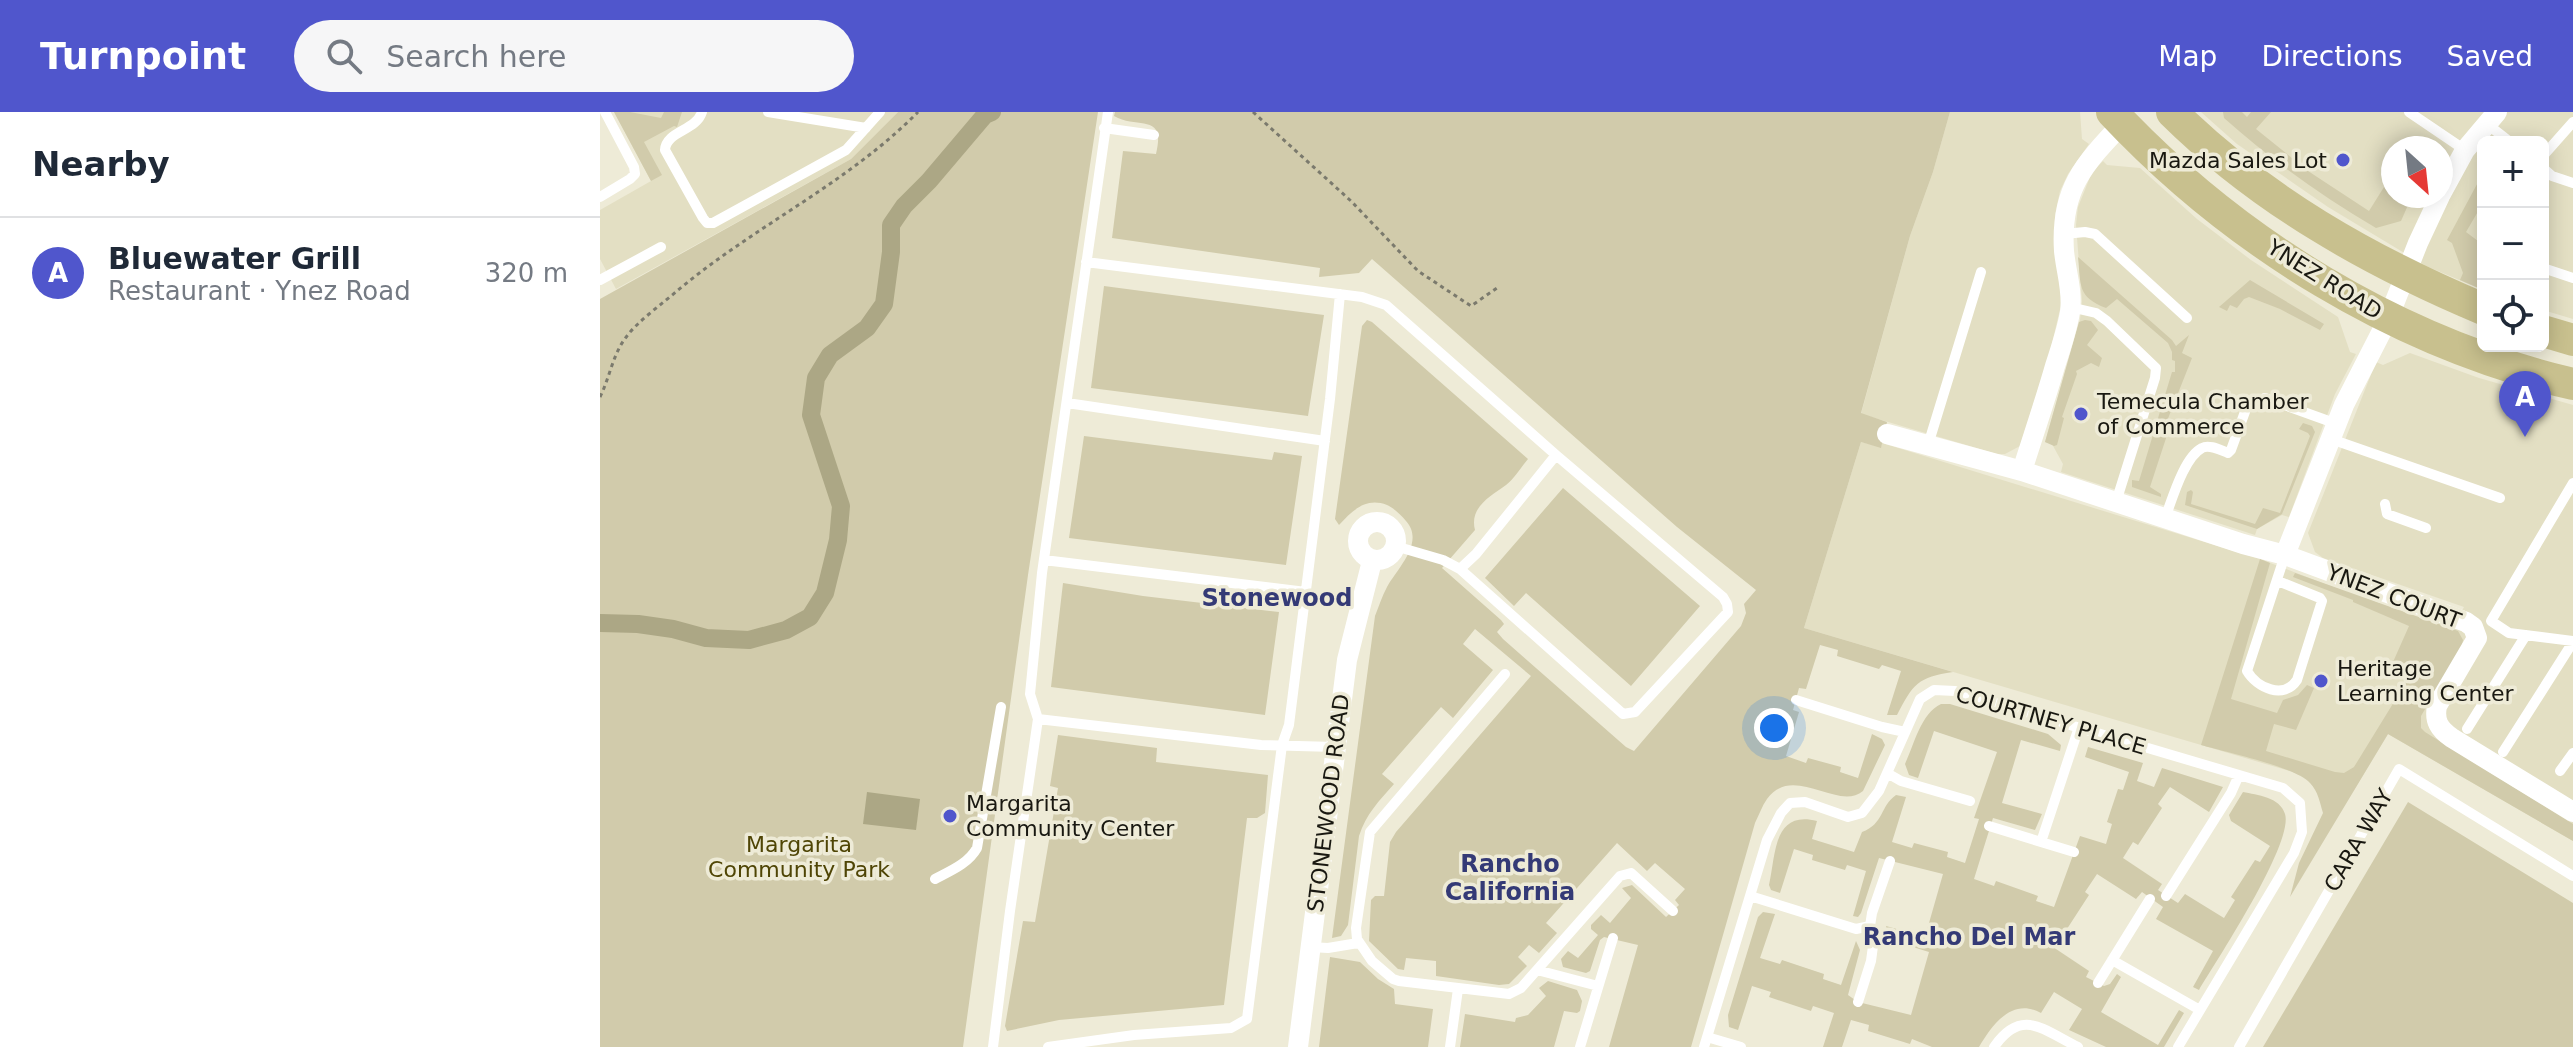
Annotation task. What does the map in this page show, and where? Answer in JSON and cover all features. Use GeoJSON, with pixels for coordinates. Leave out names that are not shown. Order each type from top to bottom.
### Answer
{"type":"FeatureCollection","features":[{"type":"Feature","properties":{"kind":"main road","name":"YNEZ ROAD"},"geometry":{"type":"LineString","coordinates":[[2182,115],[2255,184],[2293,211],[2406,274],[2477,306]]}},
{"type":"Feature","properties":{"kind":"main road","name":"YNEZ ROAD"},"geometry":{"type":"LineString","coordinates":[[2118,118],[2184,182],[2284,257],[2388,319],[2447,345],[2513,368],[2573,384]]}},
{"type":"Feature","properties":{"kind":"main road"},"geometry":{"type":"LineString","coordinates":[[2549,333],[2573,340]]}},
{"type":"Feature","properties":{"kind":"street"},"geometry":{"type":"LineString","coordinates":[[2022,471],[2055,367],[2070,307],[2064,234],[2069,196],[2077,178],[2118,118]]}},
{"type":"Feature","properties":{"kind":"street"},"geometry":{"type":"LineString","coordinates":[[2453,172],[2465,150],[2492,118]]}},
{"type":"Feature","properties":{"kind":"street"},"geometry":{"type":"LineString","coordinates":[[2285,555],[2334,431],[2363,365],[2388,319],[2434,208]]}},
{"type":"Feature","properties":{"kind":"street","name":"YNEZ COURT"},"geometry":{"type":"LineString","coordinates":[[1887,434],[2022,471],[2285,555],[2473,627],[2477,638],[2437,706],[2437,724],[2452,738],[2573,812]]}},
{"type":"Feature","properties":{"kind":"street"},"geometry":{"type":"LineString","coordinates":[[1380,522],[1390,528],[1396,538],[1395,546],[1385,559],[1372,561],[1361,553],[1357,540],[1362,528],[1380,522]]}},
{"type":"Feature","properties":{"kind":"street","name":"STONEWOOD ROAD"},"geometry":{"type":"LineString","coordinates":[[1298,1047],[1347,660],[1372,561]]}},
{"type":"Feature","properties":{"kind":"lane"},"geometry":{"type":"LineString","coordinates":[[600,197],[635,174],[605,112]]}},
{"type":"Feature","properties":{"kind":"lane"},"geometry":{"type":"LineString","coordinates":[[702,112],[695,124],[667,140],[664,145],[707,223],[713,223],[846,150],[880,112]]}},
{"type":"Feature","properties":{"kind":"lane"},"geometry":{"type":"LineString","coordinates":[[768,112],[866,128]]}},
{"type":"Feature","properties":{"kind":"lane"},"geometry":{"type":"LineString","coordinates":[[993,1047],[1038,719],[1030,694],[1044,560],[1108,112]]}},
{"type":"Feature","properties":{"kind":"lane"},"geometry":{"type":"LineString","coordinates":[[2409,112],[2465,150]]}},
{"type":"Feature","properties":{"kind":"lane"},"geometry":{"type":"LineString","coordinates":[[2492,118],[2506,136]]}},
{"type":"Feature","properties":{"kind":"lane"},"geometry":{"type":"LineString","coordinates":[[2549,149],[2573,122]]}},
{"type":"Feature","properties":{"kind":"lane"},"geometry":{"type":"LineString","coordinates":[[1104,128],[1154,135]]}},
{"type":"Feature","properties":{"kind":"lane"},"geometry":{"type":"LineString","coordinates":[[2549,173],[2573,183]]}},
{"type":"Feature","properties":{"kind":"lane"},"geometry":{"type":"LineString","coordinates":[[2064,234],[2095,234],[2187,318]]}},
{"type":"Feature","properties":{"kind":"lane"},"geometry":{"type":"LineString","coordinates":[[600,280],[661,247]]}},
{"type":"Feature","properties":{"kind":"lane"},"geometry":{"type":"LineString","coordinates":[[1086,262],[1362,297],[1386,305],[1723,597],[1728,612],[1635,712],[1623,714],[1460,569],[1443,560],[1395,546]]}},
{"type":"Feature","properties":{"kind":"lane"},"geometry":{"type":"LineString","coordinates":[[2549,270],[2573,278]]}},
{"type":"Feature","properties":{"kind":"lane"},"geometry":{"type":"LineString","coordinates":[[1928,445],[1981,272]]}},
{"type":"Feature","properties":{"kind":"lane"},"geometry":{"type":"LineString","coordinates":[[1048,1047],[1134,1035],[1231,1028],[1247,1019],[1282,745],[1289,725],[1340,294]]}},
{"type":"Feature","properties":{"kind":"lane"},"geometry":{"type":"LineString","coordinates":[[2070,307],[2096,313],[2156,368],[2116,502]]}},
{"type":"Feature","properties":{"kind":"lane"},"geometry":{"type":"LineString","coordinates":[[2165,518],[2190,460],[2207,446],[2228,453],[2246,409],[2265,398],[2276,400],[2334,431],[2500,498]]}},
{"type":"Feature","properties":{"kind":"lane"},"geometry":{"type":"LineString","coordinates":[[1067,403],[1325,441]]}},
{"type":"Feature","properties":{"kind":"lane"},"geometry":{"type":"LineString","coordinates":[[1460,569],[1476,554],[1556,455]]}},
{"type":"Feature","properties":{"kind":"lane"},"geometry":{"type":"LineString","coordinates":[[2503,752],[2573,641],[2509,633],[2491,621],[2573,483]]}},
{"type":"Feature","properties":{"kind":"lane"},"geometry":{"type":"LineString","coordinates":[[2385,504],[2387,514],[2426,528]]}},
{"type":"Feature","properties":{"kind":"lane"},"geometry":{"type":"LineString","coordinates":[[2559,507],[2573,510]]}},
{"type":"Feature","properties":{"kind":"lane"},"geometry":{"type":"LineString","coordinates":[[2278,581],[2322,601],[2297,680],[2291,688],[2280,691],[2259,686],[2247,671],[2285,555]]}},
{"type":"Feature","properties":{"kind":"lane"},"geometry":{"type":"LineString","coordinates":[[1044,560],[1306,592]]}},
{"type":"Feature","properties":{"kind":"lane"},"geometry":{"type":"LineString","coordinates":[[2467,729],[2526,635]]}},
{"type":"Feature","properties":{"kind":"lane"},"geometry":{"type":"LineString","coordinates":[[1505,674],[1370,832],[1356,928],[1358,943],[1372,961],[1393,979],[1509,994],[1521,988],[1620,876],[1627,872],[1673,911]]}},
{"type":"Feature","properties":{"kind":"lane","name":"COURTNEY PLACE"},"geometry":{"type":"LineString","coordinates":[[1706,1042],[1767,840],[1781,813],[1790,803],[1805,802],[1848,817],[1862,813],[1871,805],[1920,699],[1934,690],[1955,691],[2283,788],[2300,803],[2302,832],[2294,853],[2200,1010]]}},
{"type":"Feature","properties":{"kind":"lane"},"geometry":{"type":"LineString","coordinates":[[1796,700],[1905,732]]}},
{"type":"Feature","properties":{"kind":"lane"},"geometry":{"type":"LineString","coordinates":[[935,879],[972,856],[977,848],[1001,707]]}},
{"type":"Feature","properties":{"kind":"lane"},"geometry":{"type":"LineString","coordinates":[[1038,719],[1282,745],[1335,747]]}},
{"type":"Feature","properties":{"kind":"lane"},"geometry":{"type":"LineString","coordinates":[[2041,842],[2079,727]]}},
{"type":"Feature","properties":{"kind":"lane"},"geometry":{"type":"LineString","coordinates":[[2560,771],[2573,753]]}},
{"type":"Feature","properties":{"kind":"lane","name":"CARA WAY"},"geometry":{"type":"LineString","coordinates":[[2239,1047],[2399,769],[2573,876]]}},
{"type":"Feature","properties":{"kind":"lane"},"geometry":{"type":"LineString","coordinates":[[1887,773],[1901,781],[1970,801]]}},
{"type":"Feature","properties":{"kind":"lane"},"geometry":{"type":"LineString","coordinates":[[2166,896],[2231,793],[2239,775]]}},
{"type":"Feature","properties":{"kind":"lane"},"geometry":{"type":"LineString","coordinates":[[1989,826],[2074,852]]}},
{"type":"Feature","properties":{"kind":"lane"},"geometry":{"type":"LineString","coordinates":[[1858,1002],[1871,961],[1872,913],[1890,861]]}},
{"type":"Feature","properties":{"kind":"lane"},"geometry":{"type":"LineString","coordinates":[[1750,896],[1856,929],[1870,926]]}},
{"type":"Feature","properties":{"kind":"lane"},"geometry":{"type":"LineString","coordinates":[[2098,983],[2150,899]]}},
{"type":"Feature","properties":{"kind":"lane"},"geometry":{"type":"LineString","coordinates":[[1580,1047],[1613,938]]}},
{"type":"Feature","properties":{"kind":"lane"},"geometry":{"type":"LineString","coordinates":[[1310,947],[1328,948],[1358,943]]}},
{"type":"Feature","properties":{"kind":"lane"},"geometry":{"type":"LineString","coordinates":[[2112,960],[2200,1010],[2178,1047]]}},
{"type":"Feature","properties":{"kind":"lane"},"geometry":{"type":"LineString","coordinates":[[1537,970],[1598,986]]}},
{"type":"Feature","properties":{"kind":"lane"},"geometry":{"type":"LineString","coordinates":[[1450,1047],[1458,989]]}},
{"type":"Feature","properties":{"kind":"lane"},"geometry":{"type":"LineString","coordinates":[[1994,1047],[2014,1026],[2030,1023],[2078,1047]]}},
{"type":"Feature","properties":{"kind":"lane"},"geometry":{"type":"LineString","coordinates":[[1706,1042],[1741,1047]]}},
{"type":"Feature","properties":{"kind":"path"},"geometry":{"type":"LineString","coordinates":[[600,397],[615,356],[628,334],[732,248],[836,182],[882,146],[918,112]]}},
{"type":"Feature","properties":{"kind":"path"},"geometry":{"type":"LineString","coordinates":[[1253,112],[1351,201],[1418,271],[1471,306],[1497,288]]}},
{"type":"Feature","properties":{"kind":"shaded area"},"geometry":{"type":"Polygon","coordinates":[[[614,112],[898,112],[851,159],[616,289],[600,259],[600,210],[651,181],[614,112]]]}},
{"type":"Feature","properties":{"kind":"shaded area"},"geometry":{"type":"Polygon","coordinates":[[[1950,112],[2080,112],[2082,139],[2089,144],[2068,174],[2060,191],[2055,215],[2061,305],[2049,356],[2020,446],[2005,454],[1861,414],[1910,236],[1950,112]]]}},
{"type":"Feature","properties":{"kind":"shaded area"},"geometry":{"type":"Polygon","coordinates":[[[2201,112],[2573,112],[2573,319],[2549,312],[2549,136],[2477,136],[2477,287],[2426,266],[2328,207],[2237,144],[2201,112]]]}},
{"type":"Feature","properties":{"kind":"shaded area"},"geometry":{"type":"Polygon","coordinates":[[[2103,161],[2107,165],[2140,168],[2197,219],[2251,260],[2338,317],[2350,352],[2356,354],[2335,394],[2289,517],[2282,515],[2257,529],[2255,535],[2061,472],[2063,464],[2052,444],[2045,442],[2080,320],[2078,207],[2092,172],[2103,161]]]}},
{"type":"Feature","properties":{"kind":"shaded area"},"geometry":{"type":"Polygon","coordinates":[[[2410,353],[2479,378],[2573,405],[2573,841],[2388,734],[2354,790],[1804,628],[1861,442],[1881,447],[1882,443],[2260,559],[2375,603],[2453,628],[2464,607],[2323,558],[2315,552],[2308,533],[2376,362],[2383,365],[2410,353]]]}},
{"type":"Feature","properties":{"kind":"shaded area"},"geometry":{"type":"Polygon","coordinates":[[[867,792],[920,799],[916,830],[863,824],[867,792]]]}},
{"type":"Feature","properties":{"kind":"green space"},"geometry":{"type":"Polygon","coordinates":[[[614,112],[661,118],[664,112],[682,112],[677,127],[644,142],[662,175],[651,181],[614,112]]]}},
{"type":"Feature","properties":{"kind":"green space","name":"Margarita Community Park"},"geometry":{"type":"Polygon","coordinates":[[[898,112],[1098,112],[1028,575],[963,1047],[600,1047],[600,299],[851,159],[898,112]]]}},
{"type":"Feature","properties":{"kind":"green space"},"geometry":{"type":"Polygon","coordinates":[[[1115,112],[1950,112],[1910,236],[1861,413],[1887,422],[1881,448],[1861,442],[1804,628],[1953,672],[1924,680],[1913,689],[1897,715],[1887,715],[1901,671],[1882,665],[1879,669],[1837,656],[1838,650],[1820,645],[1806,689],[1799,688],[1793,710],[1799,712],[1786,756],[1806,763],[1808,758],[1841,767],[1840,772],[1858,778],[1872,734],[1882,739],[1885,745],[1863,791],[1853,796],[1789,786],[1778,789],[1765,802],[1755,823],[1691,1047],[1609,1047],[1638,945],[1604,937],[1600,940],[1590,971],[1586,973],[1563,967],[1561,959],[1568,951],[1578,958],[1598,935],[1591,925],[1601,915],[1610,923],[1631,898],[1622,888],[1632,885],[1666,917],[1679,905],[1675,900],[1685,889],[1655,863],[1647,871],[1617,843],[1546,923],[1557,933],[1539,953],[1529,945],[1518,957],[1527,966],[1509,984],[1436,976],[1436,961],[1406,958],[1404,970],[1398,969],[1369,941],[1371,900],[1375,896],[1384,896],[1390,842],[1396,832],[1531,676],[1475,629],[1463,644],[1493,670],[1453,718],[1441,707],[1382,774],[1394,784],[1362,828],[1348,925],[1341,936],[1332,938],[1375,616],[1387,587],[1408,555],[1413,538],[1402,516],[1390,506],[1379,503],[1360,506],[1339,525],[1335,519],[1362,326],[1367,320],[1372,322],[1528,459],[1509,482],[1478,509],[1475,530],[1442,568],[1501,620],[1504,624],[1497,632],[1503,639],[1626,747],[1634,751],[1741,626],[1746,613],[1744,604],[1756,590],[1677,527],[1372,259],[1359,273],[1319,277],[1320,268],[1112,238],[1123,151],[1156,154],[1158,141],[1154,127],[1123,120],[1114,116],[1115,112]]]}},
{"type":"Feature","properties":{"kind":"green space"},"geometry":{"type":"Polygon","coordinates":[[[2223,112],[2242,112],[2247,117],[2251,112],[2271,112],[2256,129],[2308,171],[2369,211],[2381,192],[2381,208],[2407,208],[2401,221],[2376,228],[2297,177],[2224,118],[2223,112]]]}},
{"type":"Feature","properties":{"kind":"green space"},"geometry":{"type":"Polygon","coordinates":[[[2477,184],[2477,213],[2466,232],[2477,240],[2477,287],[2460,280],[2463,273],[2452,243],[2447,240],[2477,184]]]}},
{"type":"Feature","properties":{"kind":"green space"},"geometry":{"type":"Polygon","coordinates":[[[2078,257],[2176,346],[2189,335],[2182,353],[2192,358],[2167,421],[2171,423],[2150,487],[2161,497],[2132,487],[2132,480],[2139,481],[2172,372],[2175,372],[2172,352],[2168,343],[2117,299],[2106,308],[2085,294],[2078,257]]]}},
{"type":"Feature","properties":{"kind":"green space"},"geometry":{"type":"Polygon","coordinates":[[[2250,280],[2324,324],[2320,330],[2249,297],[2237,308],[2230,305],[2227,311],[2219,307],[2250,280]]]}},
{"type":"Feature","properties":{"kind":"green space"},"geometry":{"type":"Polygon","coordinates":[[[1104,286],[1324,315],[1308,416],[1091,388],[1104,286]]]}},
{"type":"Feature","properties":{"kind":"green space"},"geometry":{"type":"Polygon","coordinates":[[[2091,321],[2098,330],[2087,345],[2102,358],[2099,367],[2091,363],[2076,371],[2057,445],[2054,446],[2045,442],[2079,322],[2091,321]]]}},
{"type":"Feature","properties":{"kind":"green space"},"geometry":{"type":"Polygon","coordinates":[[[2303,423],[2312,426],[2315,432],[2282,514],[2257,529],[2185,505],[2187,492],[2191,490],[2191,504],[2255,524],[2263,508],[2280,513],[2310,436],[2299,429],[2303,423]]]}},
{"type":"Feature","properties":{"kind":"green space"},"geometry":{"type":"Polygon","coordinates":[[[1084,436],[1272,460],[1274,452],[1302,456],[1286,565],[1069,538],[1084,436]]]}},
{"type":"Feature","properties":{"kind":"green space"},"geometry":{"type":"Polygon","coordinates":[[[1563,488],[1700,606],[1631,686],[1526,593],[1514,606],[1485,578],[1563,488]]]}},
{"type":"Feature","properties":{"kind":"green space"},"geometry":{"type":"Polygon","coordinates":[[[2260,559],[2270,563],[2231,699],[2277,713],[2283,700],[2298,695],[2307,685],[2314,688],[2296,730],[2274,724],[2266,751],[2344,773],[2354,767],[2413,671],[2393,662],[2409,626],[2293,577],[2295,573],[2458,631],[2463,640],[2462,646],[2421,716],[2421,728],[2573,824],[2573,841],[2388,734],[2290,897],[2299,863],[2323,813],[2315,790],[2310,783],[2290,771],[2201,745],[2260,559]]]}},
{"type":"Feature","properties":{"kind":"green space"},"geometry":{"type":"Polygon","coordinates":[[[1063,583],[1279,612],[1265,715],[1051,687],[1063,583]]]}},
{"type":"Feature","properties":{"kind":"green space"},"geometry":{"type":"Polygon","coordinates":[[[1941,704],[1950,704],[2048,734],[2061,745],[2060,751],[2021,740],[2002,803],[2042,814],[2035,830],[1993,818],[1974,879],[1994,886],[1996,881],[2038,896],[2036,901],[2054,907],[2080,836],[2106,844],[2112,824],[2107,822],[2118,789],[2123,790],[2129,772],[2085,757],[2088,747],[2143,763],[2137,781],[2154,787],[2162,768],[2223,787],[2209,812],[2170,787],[2158,804],[2162,808],[2138,845],[2133,842],[2123,858],[2162,884],[2158,890],[2178,903],[2185,894],[2224,918],[2235,900],[2231,897],[2255,860],[2260,862],[2270,846],[2231,821],[2229,815],[2243,792],[2267,798],[2282,808],[2285,829],[2278,850],[2199,990],[2193,987],[2213,951],[2156,919],[2163,907],[2142,892],[2136,899],[2097,874],[2085,892],[2089,895],[2065,932],[2060,930],[2050,945],[2089,971],[2086,977],[2104,986],[2110,984],[2117,974],[2121,977],[2101,1012],[2158,1045],[2179,1010],[2184,1013],[2164,1047],[2106,1047],[2069,1030],[2082,1009],[2054,992],[2041,1013],[2021,1008],[2004,1016],[1979,1047],[1932,1047],[1912,1039],[1910,1044],[1868,1031],[1869,1025],[1851,1020],[1842,1047],[1823,1047],[1834,1013],[1813,1006],[1811,1011],[1769,997],[1771,992],[1752,986],[1738,1030],[1729,1027],[1728,1015],[1758,917],[1763,912],[1775,914],[1760,958],[1780,964],[1782,960],[1824,974],[1823,979],[1841,985],[1856,941],[1860,950],[1848,995],[1858,1002],[1911,1015],[1929,952],[1890,940],[1886,926],[1925,937],[1943,874],[1879,858],[1858,917],[1853,916],[1866,871],[1847,865],[1845,870],[1812,860],[1813,855],[1794,849],[1780,893],[1771,890],[1769,885],[1779,837],[1792,822],[1803,819],[1817,821],[1812,839],[1854,852],[1862,832],[1878,820],[1896,795],[1906,797],[1892,842],[1912,848],[1914,843],[1948,852],[1947,857],[1965,863],[1979,819],[1974,818],[1997,752],[1934,731],[1918,778],[1909,775],[1905,764],[1919,730],[1928,714],[1941,704]]]}},
{"type":"Feature","properties":{"kind":"green space"},"geometry":{"type":"Polygon","coordinates":[[[1058,735],[1157,748],[1156,762],[1268,775],[1265,813],[1257,818],[1247,818],[1224,1005],[1059,1020],[1007,1031],[1005,1026],[1023,921],[1035,922],[1058,788],[1050,786],[1058,735]]]}},
{"type":"Feature","properties":{"kind":"green space"},"geometry":{"type":"Polygon","coordinates":[[[2408,802],[2573,903],[2573,1047],[2263,1047],[2408,802]]]}},
{"type":"Feature","properties":{"kind":"green space"},"geometry":{"type":"Polygon","coordinates":[[[1330,957],[1360,962],[1394,989],[1395,1004],[1433,1009],[1428,1047],[1319,1047],[1330,957]]]}},
{"type":"Feature","properties":{"kind":"green space"},"geometry":{"type":"Polygon","coordinates":[[[1548,981],[1577,990],[1582,1001],[1577,1013],[1564,1011],[1554,1047],[1460,1047],[1465,1014],[1515,1022],[1516,1018],[1528,1015],[1546,996],[1539,988],[1548,981]]]}},
{"type":"Feature","properties":{"kind":"waterway"},"geometry":{"type":"LineString","coordinates":[[600,623],[638,624],[706,638],[749,640],[786,630],[810,617],[825,593],[838,540],[841,506],[811,415],[816,378],[830,355],[867,328],[884,304],[891,225],[904,206],[985,115],[992,112]]}},
{"type":"Feature","properties":{"kind":"place","name":"Mazda Sales Lot"},"geometry":{"type":"Point","coordinates":[2343,160]}},
{"type":"Feature","properties":{"kind":"place","name":"Temecula Chamber of Commerce"},"geometry":{"type":"Point","coordinates":[2081,414]}},
{"type":"Feature","properties":{"kind":"place","name":"Bluewater Grill"},"geometry":{"type":"Point","coordinates":[2525,437]}},
{"type":"Feature","properties":{"kind":"place","name":"Heritage Learning Center"},"geometry":{"type":"Point","coordinates":[2321,681]}},
{"type":"Feature","properties":{"kind":"place","name":"Margarita Community Center"},"geometry":{"type":"Point","coordinates":[950,816]}},
{"type":"Feature","properties":{"kind":"district","name":"Stonewood"},"geometry":{"type":"Point","coordinates":[1277,598]}},
{"type":"Feature","properties":{"kind":"district","name":"Rancho California"},"geometry":{"type":"Point","coordinates":[1510,878]}},
{"type":"Feature","properties":{"kind":"district","name":"Rancho Del Mar"},"geometry":{"type":"Point","coordinates":[1969,937]}}]}
